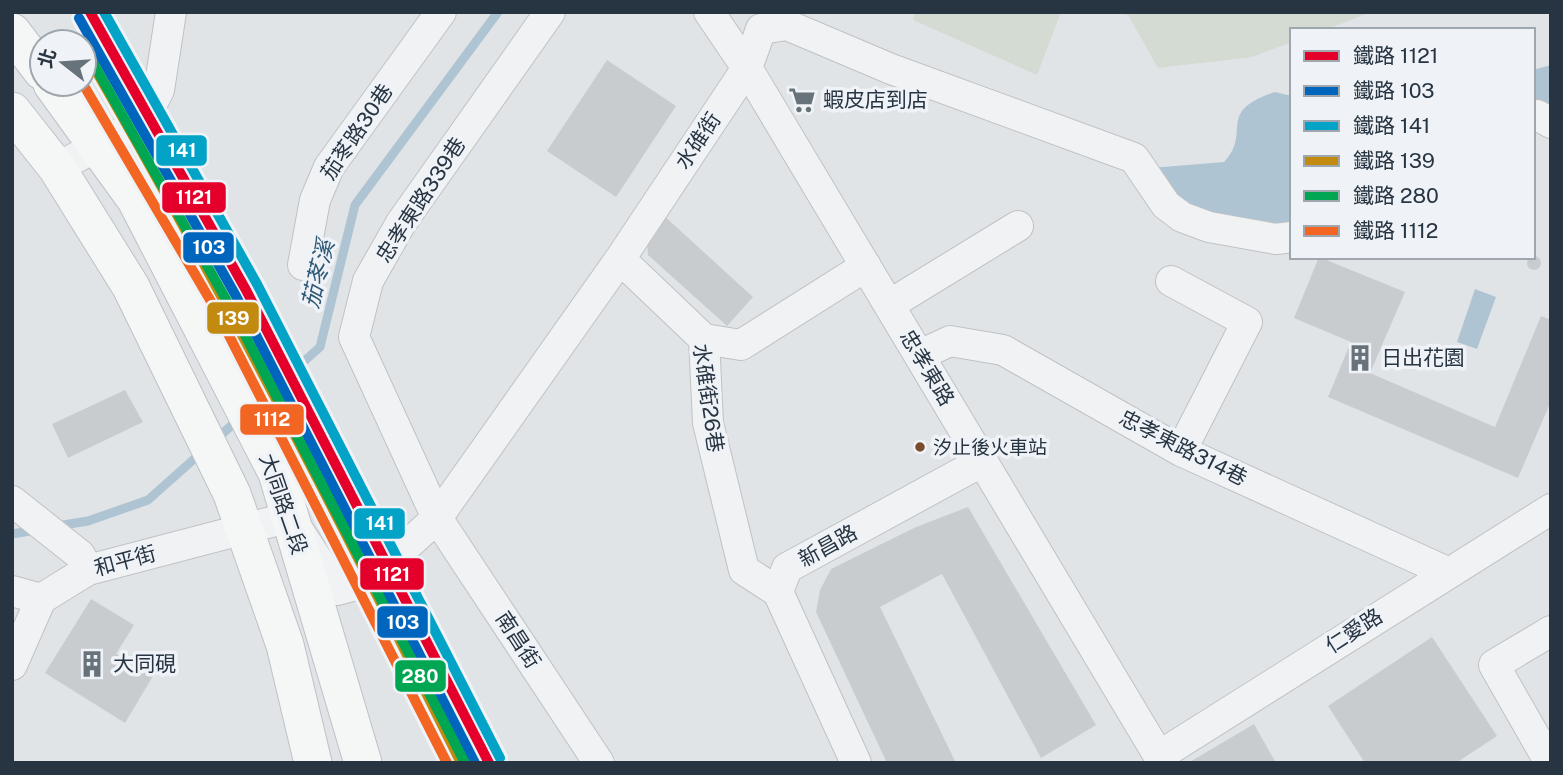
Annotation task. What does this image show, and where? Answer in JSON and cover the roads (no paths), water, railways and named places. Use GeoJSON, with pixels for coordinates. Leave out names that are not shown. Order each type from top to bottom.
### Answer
{"type":"FeatureCollection","features":[{"type":"Feature","properties":{"kind":"main road"},"geometry":{"type":"LineString","coordinates":[[12,32],[28,53]]}},
{"type":"Feature","properties":{"kind":"main road","name":"大同路二段"},"geometry":{"type":"LineString","coordinates":[[63,98],[136,200],[276,473],[363,763]]}},
{"type":"Feature","properties":{"kind":"main road"},"geometry":{"type":"LineString","coordinates":[[12,111],[57,168],[131,287],[232,494],[285,645],[313,763]]}},
{"type":"Feature","properties":{"kind":"street"},"geometry":{"type":"LineString","coordinates":[[57,168],[100,147],[143,121],[159,90],[171,12]]}},
{"type":"Feature","properties":{"kind":"street","name":"茄苳路30巷"},"geometry":{"type":"LineString","coordinates":[[303,265],[315,200],[330,167],[441,12]]}},
{"type":"Feature","properties":{"kind":"street","name":"忠孝東路339巷"},"geometry":{"type":"LineString","coordinates":[[438,517],[354,338],[368,281],[401,223],[550,12]]}},
{"type":"Feature","properties":{"kind":"street","name":"忠孝東路"},"geometry":{"type":"LineString","coordinates":[[709,12],[747,68],[1161,759]]}},
{"type":"Feature","properties":{"kind":"street","name":"水碓街"},"geometry":{"type":"LineString","coordinates":[[290,517],[337,590],[367,583],[438,517],[620,259],[747,68],[761,29],[787,25],[891,69],[1134,158],[1166,205],[1182,217],[1209,227],[1276,239],[1290,237]]}},
{"type":"Feature","properties":{"kind":"street"},"geometry":{"type":"LineString","coordinates":[[1535,116],[1551,123]]}},
{"type":"Feature","properties":{"kind":"street"},"geometry":{"type":"LineString","coordinates":[[889,305],[1018,226]]}},
{"type":"Feature","properties":{"kind":"street","name":"水碓街26巷"},"geometry":{"type":"LineString","coordinates":[[620,259],[704,339],[708,423],[744,570],[778,592]]}},
{"type":"Feature","properties":{"kind":"street"},"geometry":{"type":"LineString","coordinates":[[704,339],[741,345],[866,266]]}},
{"type":"Feature","properties":{"kind":"street"},"geometry":{"type":"LineString","coordinates":[[1171,281],[1247,321],[1181,451]]}},
{"type":"Feature","properties":{"kind":"street","name":"忠孝東路314巷"},"geometry":{"type":"LineString","coordinates":[[920,355],[950,341],[1003,350],[1181,451],[1447,572]]}},
{"type":"Feature","properties":{"kind":"street","name":"新昌路"},"geometry":{"type":"LineString","coordinates":[[778,592],[788,568],[983,461]]}},
{"type":"Feature","properties":{"kind":"street"},"geometry":{"type":"LineString","coordinates":[[12,501],[84,562]]}},
{"type":"Feature","properties":{"kind":"street","name":"仁愛路"},"geometry":{"type":"LineString","coordinates":[[1161,759],[1447,572],[1551,509]]}},
{"type":"Feature","properties":{"kind":"street"},"geometry":{"type":"LineString","coordinates":[[245,529],[290,517]]}},
{"type":"Feature","properties":{"kind":"street","name":"南昌街"},"geometry":{"type":"LineString","coordinates":[[438,517],[599,763]]}},
{"type":"Feature","properties":{"kind":"street","name":"和平街"},"geometry":{"type":"LineString","coordinates":[[41,599],[84,562],[245,529]]}},
{"type":"Feature","properties":{"kind":"street"},"geometry":{"type":"LineString","coordinates":[[12,591],[41,599],[12,665]]}},
{"type":"Feature","properties":{"kind":"street"},"geometry":{"type":"LineString","coordinates":[[778,592],[856,763]]}},
{"type":"Feature","properties":{"kind":"street"},"geometry":{"type":"LineString","coordinates":[[1546,747],[1494,665],[1551,631]]}},
{"type":"Feature","properties":{"kind":"water"},"geometry":{"type":"Polygon","coordinates":[[[1551,65],[1551,112],[1535,108],[1535,69],[1551,65]]]}},
{"type":"Feature","properties":{"kind":"water"},"geometry":{"type":"Polygon","coordinates":[[[1275,92],[1290,96],[1290,229],[1189,210],[1151,168],[1224,162],[1236,141],[1240,115],[1245,107],[1275,92]]]}},
{"type":"Feature","properties":{"kind":"water"},"geometry":{"type":"Polygon","coordinates":[[[1475,289],[1496,297],[1477,349],[1457,342],[1475,289]]]}},
{"type":"Feature","properties":{"kind":"waterway","name":"茄苳溪"},"geometry":{"type":"LineString","coordinates":[[252,408],[320,347],[355,205],[498,12]]}},
{"type":"Feature","properties":{"kind":"waterway","name":"茄苳溪"},"geometry":{"type":"LineString","coordinates":[[215,440],[239,419]]}},
{"type":"Feature","properties":{"kind":"waterway","name":"茄苳溪"},"geometry":{"type":"LineString","coordinates":[[57,526],[88,521],[148,500],[202,452]]}},
{"type":"Feature","properties":{"kind":"waterway","name":"茄苳溪"},"geometry":{"type":"LineString","coordinates":[[12,534],[36,530]]}},
{"type":"Feature","properties":{"kind":"rail line","name":"1121"},"geometry":{"type":"LineString","coordinates":[[90,12],[246,290],[489,763]]}},
{"type":"Feature","properties":{"kind":"rail line","name":"141"},"geometry":{"type":"LineString","coordinates":[[104,12],[257,284],[500,758]]}},
{"type":"Feature","properties":{"kind":"rail line","name":"103"},"geometry":{"type":"LineString","coordinates":[[79,18],[236,296],[475,763]]}},
{"type":"Feature","properties":{"kind":"rail line","name":"280"},"geometry":{"type":"LineString","coordinates":[[98,72],[232,310],[465,763]]}},
{"type":"Feature","properties":{"kind":"rail line","name":"139"},"geometry":{"type":"LineString","coordinates":[[98,75],[278,404],[461,763]]}},
{"type":"Feature","properties":{"kind":"rail line","name":"1112"},"geometry":{"type":"LineString","coordinates":[[91,98],[216,310],[447,763]]}},
{"type":"Feature","properties":{"kind":"place","name":"蝦皮店到店"},"geometry":{"type":"Point","coordinates":[802,100]}},
{"type":"Feature","properties":{"kind":"place","name":"日出花園"},"geometry":{"type":"Point","coordinates":[1360,358]}},
{"type":"Feature","properties":{"kind":"place","name":"汐止後火車站"},"geometry":{"type":"Point","coordinates":[920,447]}},
{"type":"Feature","properties":{"kind":"place","name":"大同硯"},"geometry":{"type":"Point","coordinates":[92,664]}}]}
